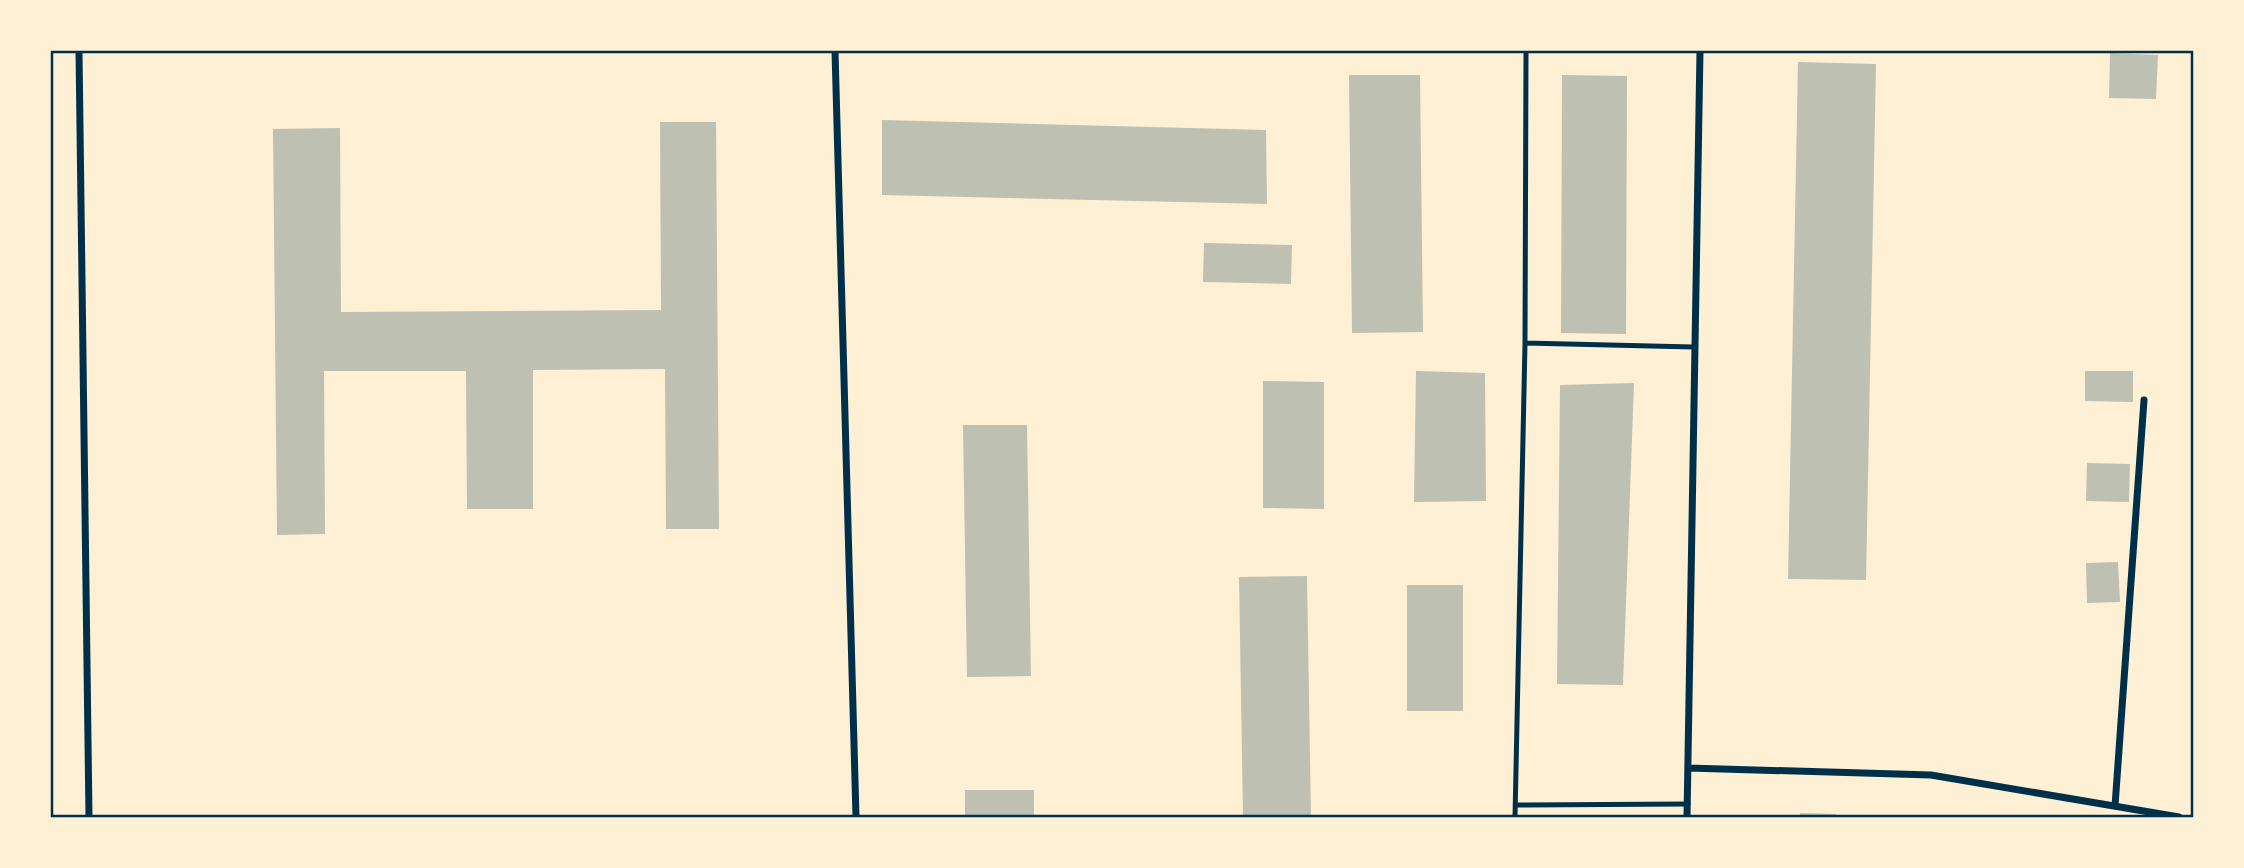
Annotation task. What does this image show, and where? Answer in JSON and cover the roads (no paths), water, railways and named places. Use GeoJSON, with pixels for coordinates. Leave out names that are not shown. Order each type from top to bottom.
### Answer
{"type":"FeatureCollection","features":[{"type":"Feature","properties":{"kind":"street"},"geometry":{"type":"LineString","coordinates":[[79,51],[89,817]]}},
{"type":"Feature","properties":{"kind":"street"},"geometry":{"type":"LineString","coordinates":[[835,51],[856,817]]}},
{"type":"Feature","properties":{"kind":"street"},"geometry":{"type":"LineString","coordinates":[[1687,817],[1700,51]]}},
{"type":"Feature","properties":{"kind":"street"},"geometry":{"type":"LineString","coordinates":[[2115,806],[2144,400]]}},
{"type":"Feature","properties":{"kind":"street"},"geometry":{"type":"LineString","coordinates":[[1688,768],[1931,775],[2179,817]]}},
{"type":"Feature","properties":{"kind":"lane"},"geometry":{"type":"LineString","coordinates":[[1515,817],[1525,343],[1526,51]]}},
{"type":"Feature","properties":{"kind":"lane"},"geometry":{"type":"LineString","coordinates":[[1525,343],[1693,347]]}},
{"type":"Feature","properties":{"kind":"lane"},"geometry":{"type":"LineString","coordinates":[[1515,804],[1688,804]]}}]}
